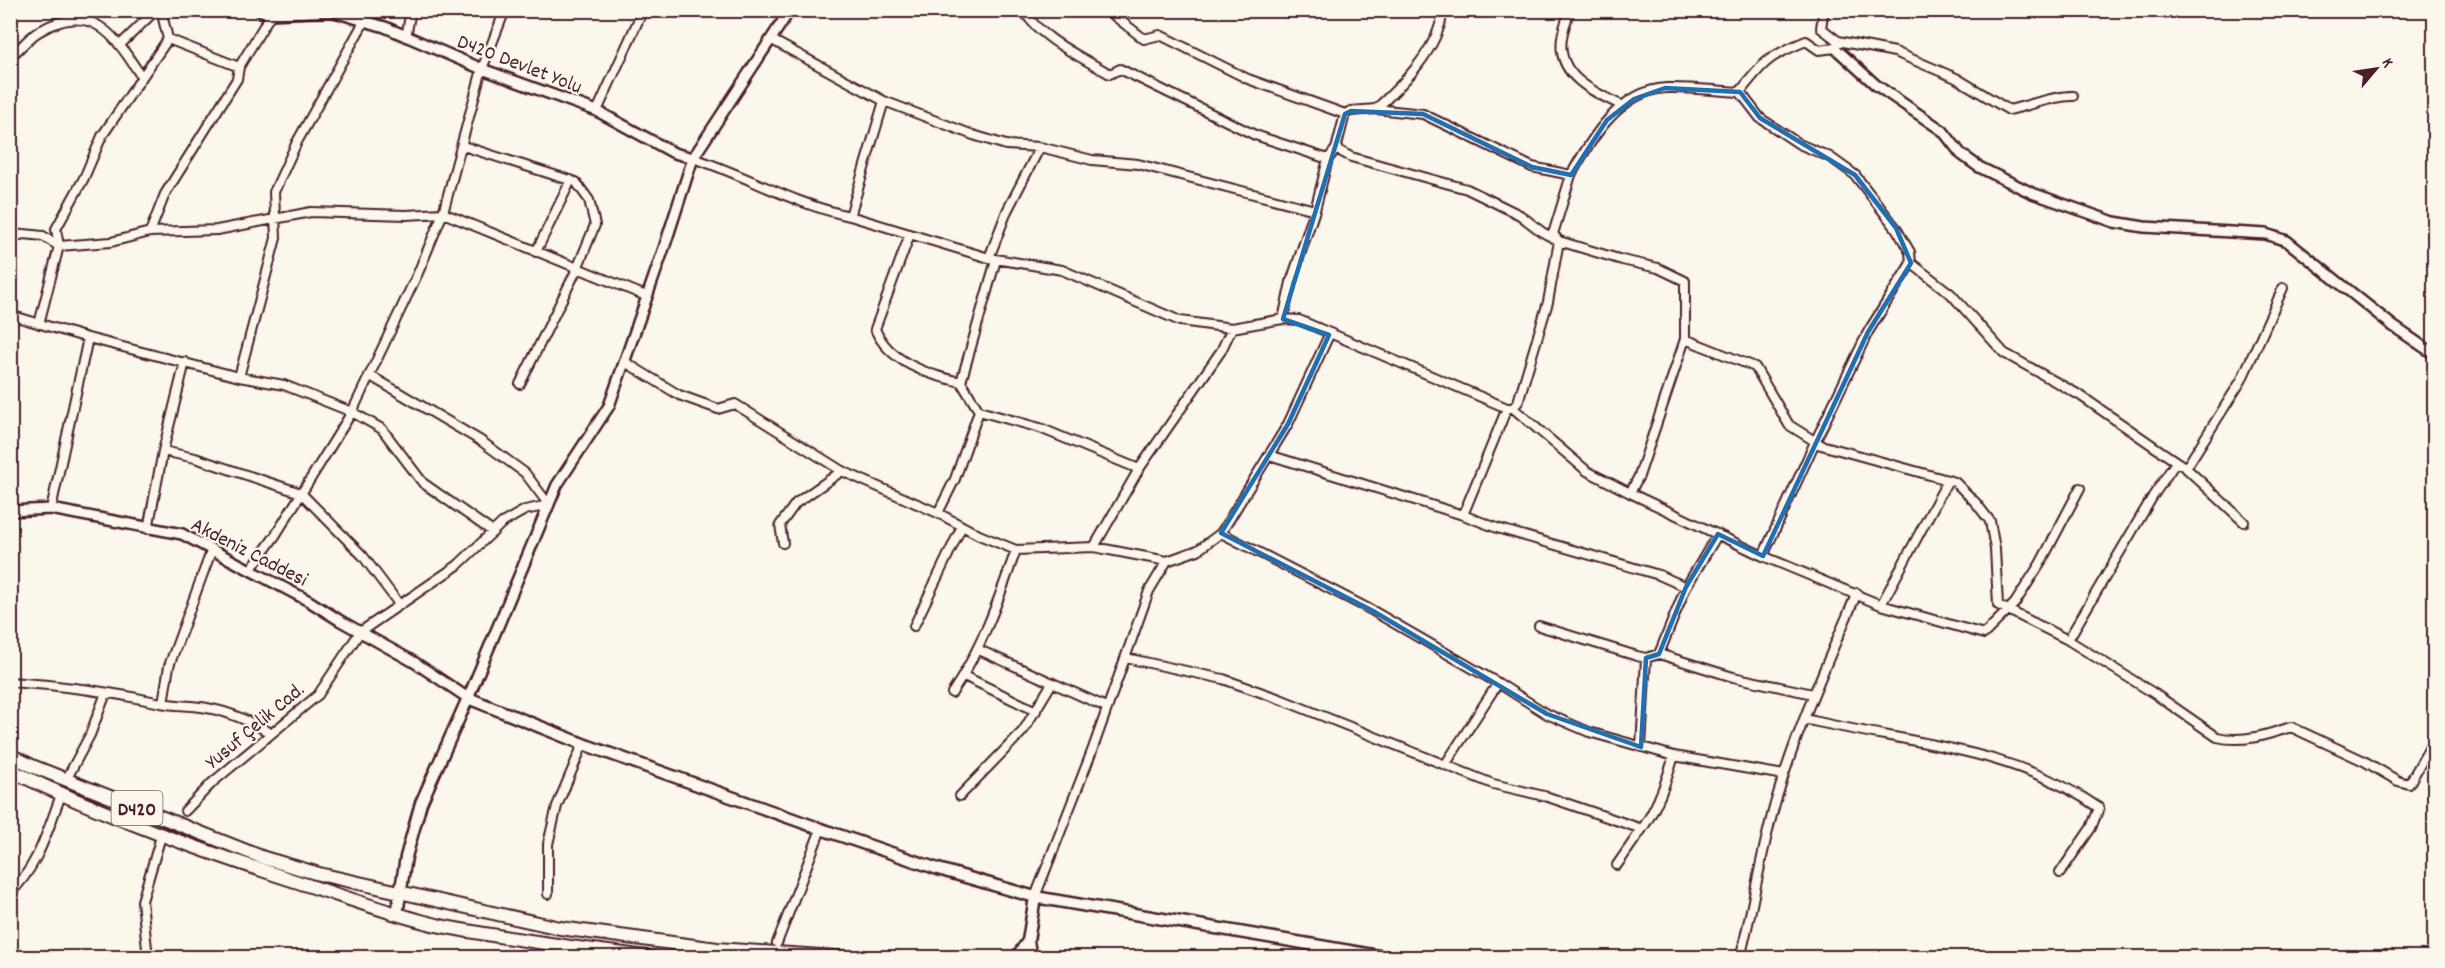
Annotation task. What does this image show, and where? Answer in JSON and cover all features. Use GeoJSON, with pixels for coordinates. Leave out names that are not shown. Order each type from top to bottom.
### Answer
{"type":"FeatureCollection","features":[{"type":"Feature","properties":{"kind":"main road"},"geometry":{"type":"LineString","coordinates":[[652,957],[440,926],[397,914],[406,857],[421,803],[468,699],[583,744],[821,829],[938,869],[1035,897],[1390,957]]}},
{"type":"Feature","properties":{"kind":"main road","name":"D420"},"geometry":{"type":"LineString","coordinates":[[10,755],[66,780],[264,858],[319,874],[560,928],[717,949],[850,957]]}},
{"type":"Feature","properties":{"kind":"main road","name":"D420"},"geometry":{"type":"LineString","coordinates":[[10,770],[61,795],[161,836],[397,914]]}},
{"type":"Feature","properties":{"kind":"main road"},"geometry":{"type":"LineString","coordinates":[[1031,957],[1028,941],[1035,897]]}},
{"type":"Feature","properties":{"kind":"main road"},"geometry":{"type":"LineString","coordinates":[[1016,957],[1028,941]]}},
{"type":"Feature","properties":{"kind":"street"},"geometry":{"type":"LineString","coordinates":[[121,44],[159,10],[168,39]]}},
{"type":"Feature","properties":{"kind":"street","name":"D420 Devlet Yolu"},"geometry":{"type":"LineString","coordinates":[[259,10],[271,14],[331,11],[386,27],[482,69],[597,111],[674,153],[693,158]]}},
{"type":"Feature","properties":{"kind":"street"},"geometry":{"type":"LineString","coordinates":[[406,37],[411,10]]}},
{"type":"Feature","properties":{"kind":"street"},"geometry":{"type":"LineString","coordinates":[[251,569],[352,412],[418,273],[443,213],[482,69],[505,10]]}},
{"type":"Feature","properties":{"kind":"street"},"geometry":{"type":"LineString","coordinates":[[597,111],[643,10]]}},
{"type":"Feature","properties":{"kind":"street"},"geometry":{"type":"LineString","coordinates":[[468,699],[557,485],[609,406],[693,158],[790,10]]}},
{"type":"Feature","properties":{"kind":"street"},"geometry":{"type":"LineString","coordinates":[[1024,10],[1028,18],[1056,42],[1110,74],[1120,69],[1256,135],[1328,159]]}},
{"type":"Feature","properties":{"kind":"street"},"geometry":{"type":"LineString","coordinates":[[1107,10],[1144,39],[1160,35],[1248,79],[1344,114],[1351,111],[1376,109],[1424,114],[1532,167],[1571,175]]}},
{"type":"Feature","properties":{"kind":"street"},"geometry":{"type":"LineString","coordinates":[[1376,109],[1411,76],[1434,36],[1443,13],[1430,10]]}},
{"type":"Feature","properties":{"kind":"street"},"geometry":{"type":"LineString","coordinates":[[1570,10],[1562,39],[1562,54],[1573,74],[1584,87],[1623,106]]}},
{"type":"Feature","properties":{"kind":"street"},"geometry":{"type":"LineString","coordinates":[[1826,10],[1822,15],[1821,28],[1837,45],[1876,85],[1943,131],[1961,154],[1979,167],[2032,193],[2114,222],[2144,227],[2266,234],[2287,241],[2393,326],[2434,354]]}},
{"type":"Feature","properties":{"kind":"street"},"geometry":{"type":"LineString","coordinates":[[150,232],[165,194],[237,79],[239,68],[271,14]]}},
{"type":"Feature","properties":{"kind":"street"},"geometry":{"type":"LineString","coordinates":[[10,57],[36,33],[58,22],[77,17],[106,29],[121,44],[141,75]]}},
{"type":"Feature","properties":{"kind":"street"},"geometry":{"type":"LineString","coordinates":[[239,377],[276,238],[277,219],[274,192],[329,82],[365,20]]}},
{"type":"Feature","properties":{"kind":"street"},"geometry":{"type":"LineString","coordinates":[[168,39],[239,68]]}},
{"type":"Feature","properties":{"kind":"street"},"geometry":{"type":"LineString","coordinates":[[39,324],[59,246],[56,229],[84,178],[102,136],[141,75],[168,39]]}},
{"type":"Feature","properties":{"kind":"street"},"geometry":{"type":"LineString","coordinates":[[772,40],[854,87],[884,101],[1006,145],[1040,147],[1092,160],[1138,164],[1315,210]]}},
{"type":"Feature","properties":{"kind":"street"},"geometry":{"type":"LineString","coordinates":[[1740,92],[1763,62],[1806,41],[1819,50],[1837,45],[1896,52],[1956,78],[2009,110],[2061,96],[2073,96]]}},
{"type":"Feature","properties":{"kind":"street"},"geometry":{"type":"LineString","coordinates":[[1559,241],[1553,234],[1571,175],[1589,143],[1607,120],[1623,106],[1641,95],[1665,88],[1740,92],[1760,118],[1799,144],[1830,157],[1855,175],[1896,228],[1910,252],[1911,264],[1868,332],[1763,556]]}},
{"type":"Feature","properties":{"kind":"street"},"geometry":{"type":"LineString","coordinates":[[850,216],[884,101]]}},
{"type":"Feature","properties":{"kind":"street"},"geometry":{"type":"LineString","coordinates":[[1283,319],[1291,282],[1315,210],[1328,159],[1336,149],[1344,114]]}},
{"type":"Feature","properties":{"kind":"street"},"geometry":{"type":"LineString","coordinates":[[463,146],[576,182],[589,200],[595,225],[577,269],[520,384]]}},
{"type":"Feature","properties":{"kind":"street"},"geometry":{"type":"LineString","coordinates":[[961,382],[1006,211],[1040,147]]}},
{"type":"Feature","properties":{"kind":"street"},"geometry":{"type":"LineString","coordinates":[[1336,149],[1351,157],[1467,189],[1520,214],[1542,232],[1559,241],[1658,268],[1685,281],[1685,339],[1639,476],[1630,493]]}},
{"type":"Feature","properties":{"kind":"street"},"geometry":{"type":"LineString","coordinates":[[693,158],[724,168],[807,204],[993,259],[1062,270],[1180,321],[1232,328],[1283,319],[1299,320],[1329,335],[1510,408],[1587,471],[1763,556],[1857,593],[1881,605],[1984,634],[2008,610],[2040,564],[2080,488]]}},
{"type":"Feature","properties":{"kind":"street"},"geometry":{"type":"LineString","coordinates":[[536,252],[571,180]]}},
{"type":"Feature","properties":{"kind":"street"},"geometry":{"type":"LineString","coordinates":[[10,238],[24,234],[43,236],[59,246],[111,242],[150,232],[217,230],[311,212],[406,215],[443,213],[646,296]]}},
{"type":"Feature","properties":{"kind":"street"},"geometry":{"type":"LineString","coordinates":[[910,234],[875,329],[879,338],[891,352],[934,376],[961,382],[979,411],[1040,428],[1139,469]]}},
{"type":"Feature","properties":{"kind":"street"},"geometry":{"type":"LineString","coordinates":[[1463,515],[1510,408],[1518,402],[1548,302],[1559,241]]}},
{"type":"Feature","properties":{"kind":"street"},"geometry":{"type":"LineString","coordinates":[[1911,264],[1951,294],[2004,353],[2081,396],[2186,468],[2244,522]]}},
{"type":"Feature","properties":{"kind":"street"},"geometry":{"type":"LineString","coordinates":[[2186,468],[2241,381],[2283,288]]}},
{"type":"Feature","properties":{"kind":"street"},"geometry":{"type":"LineString","coordinates":[[10,315],[88,338],[239,377],[284,385],[352,412],[382,429],[423,483],[493,532]]}},
{"type":"Feature","properties":{"kind":"street"},"geometry":{"type":"LineString","coordinates":[[1094,547],[1139,469],[1221,351],[1232,328]]}},
{"type":"Feature","properties":{"kind":"street"},"geometry":{"type":"LineString","coordinates":[[625,362],[679,395],[718,409],[735,404],[842,471],[1016,550],[1094,547],[1167,561],[1198,550],[1221,533],[1288,424],[1329,335]]}},
{"type":"Feature","properties":{"kind":"street"},"geometry":{"type":"LineString","coordinates":[[51,509],[88,338]]}},
{"type":"Feature","properties":{"kind":"street"},"geometry":{"type":"LineString","coordinates":[[1685,339],[1755,367],[1789,425],[1815,442],[1853,456],[1955,482],[1976,503],[1989,521],[1995,549],[1998,605],[2068,640],[2156,694],[2199,727],[2217,737],[2227,740],[2252,739],[2291,727],[2344,751],[2398,781],[2409,784],[2434,740]]}},
{"type":"Feature","properties":{"kind":"street"},"geometry":{"type":"LineString","coordinates":[[148,529],[185,362]]}},
{"type":"Feature","properties":{"kind":"street"},"geometry":{"type":"LineString","coordinates":[[369,375],[481,441],[525,473],[549,505]]}},
{"type":"Feature","properties":{"kind":"street"},"geometry":{"type":"LineString","coordinates":[[938,513],[955,479],[979,411]]}},
{"type":"Feature","properties":{"kind":"street"},"geometry":{"type":"LineString","coordinates":[[164,451],[195,458],[301,493],[363,556],[399,604]]}},
{"type":"Feature","properties":{"kind":"street"},"geometry":{"type":"LineString","coordinates":[[1269,455],[1463,515],[1497,528],[1659,575],[1686,587]]}},
{"type":"Feature","properties":{"kind":"street"},"geometry":{"type":"LineString","coordinates":[[2068,640],[2153,496],[2176,462]]}},
{"type":"Feature","properties":{"kind":"street"},"geometry":{"type":"LineString","coordinates":[[783,543],[780,525],[796,503],[842,471]]}},
{"type":"Feature","properties":{"kind":"street"},"geometry":{"type":"LineString","coordinates":[[1881,605],[1947,480]]}},
{"type":"Feature","properties":{"kind":"street"},"geometry":{"type":"LineString","coordinates":[[360,632],[458,565],[502,523],[525,510],[549,505]]}},
{"type":"Feature","properties":{"kind":"street","name":"Akdeniz Caddesi"},"geometry":{"type":"LineString","coordinates":[[11,512],[51,509],[182,534],[309,601],[414,662],[468,699]]}},
{"type":"Feature","properties":{"kind":"street"},"geometry":{"type":"LineString","coordinates":[[914,626],[962,526]]}},
{"type":"Feature","properties":{"kind":"street"},"geometry":{"type":"LineString","coordinates":[[1221,533],[1373,611],[1498,682],[1546,714],[1589,732],[1674,756],[1784,775]]}},
{"type":"Feature","properties":{"kind":"street"},"geometry":{"type":"LineString","coordinates":[[1659,654],[1686,587],[1718,534]]}},
{"type":"Feature","properties":{"kind":"street"},"geometry":{"type":"LineString","coordinates":[[163,704],[169,666],[212,549]]}},
{"type":"Feature","properties":{"kind":"street"},"geometry":{"type":"LineString","coordinates":[[952,693],[977,649],[1016,550]]}},
{"type":"Feature","properties":{"kind":"street"},"geometry":{"type":"LineString","coordinates":[[1035,897],[1092,751],[1149,591],[1167,561]]}},
{"type":"Feature","properties":{"kind":"street"},"geometry":{"type":"LineString","coordinates":[[1740,957],[1752,909],[1762,853],[1784,775],[1813,694],[1857,593]]}},
{"type":"Feature","properties":{"kind":"street"},"geometry":{"type":"LineString","coordinates":[[1539,626],[1646,658],[1659,654],[1733,677],[1813,694]]}},
{"type":"Feature","properties":{"kind":"street","name":"Yusuf Çelik Cad."},"geometry":{"type":"LineString","coordinates":[[185,811],[213,782],[318,695],[360,632]]}},
{"type":"Feature","properties":{"kind":"street"},"geometry":{"type":"LineString","coordinates":[[977,649],[1106,707]]}},
{"type":"Feature","properties":{"kind":"street"},"geometry":{"type":"LineString","coordinates":[[1126,658],[1223,679],[1280,699],[1493,784],[1548,797],[1642,829]]}},
{"type":"Feature","properties":{"kind":"street"},"geometry":{"type":"LineString","coordinates":[[1641,747],[1646,658]]}},
{"type":"Feature","properties":{"kind":"street"},"geometry":{"type":"LineString","coordinates":[[964,675],[1036,711]]}},
{"type":"Feature","properties":{"kind":"street"},"geometry":{"type":"LineString","coordinates":[[10,682],[52,685],[145,698],[163,704],[206,708],[237,716],[271,733]]}},
{"type":"Feature","properties":{"kind":"street"},"geometry":{"type":"LineString","coordinates":[[1445,765],[1498,682]]}},
{"type":"Feature","properties":{"kind":"street"},"geometry":{"type":"LineString","coordinates":[[960,796],[1011,746],[1036,711],[1052,683]]}},
{"type":"Feature","properties":{"kind":"street"},"geometry":{"type":"LineString","coordinates":[[66,780],[90,735],[106,693]]}},
{"type":"Feature","properties":{"kind":"street"},"geometry":{"type":"LineString","coordinates":[[1805,719],[1974,754],[2026,769],[2079,794],[2099,808],[2091,828],[2060,873]]}},
{"type":"Feature","properties":{"kind":"street"},"geometry":{"type":"LineString","coordinates":[[548,894],[548,844],[557,806],[583,744]]}},
{"type":"Feature","properties":{"kind":"street"},"geometry":{"type":"LineString","coordinates":[[1617,865],[1653,813],[1674,756]]}},
{"type":"Feature","properties":{"kind":"street"},"geometry":{"type":"LineString","coordinates":[[10,893],[23,881],[35,860],[61,795]]}},
{"type":"Feature","properties":{"kind":"street"},"geometry":{"type":"LineString","coordinates":[[777,943],[821,829]]}},
{"type":"Feature","properties":{"kind":"street"},"geometry":{"type":"LineString","coordinates":[[148,957],[142,901],[161,836]]}},
{"type":"Feature","properties":{"kind":"highlighted area"},"geometry":{"type":"Polygon","coordinates":[[[1665,88],[1740,92],[1760,118],[1855,175],[1896,228],[1911,263],[1868,332],[1763,556],[1718,534],[1686,587],[1659,654],[1646,658],[1641,747],[1547,714],[1373,611],[1221,533],[1288,424],[1329,335],[1283,319],[1345,114],[1351,111],[1423,114],[1532,167],[1571,175],[1607,120],[1634,99],[1665,88]]]}}]}
